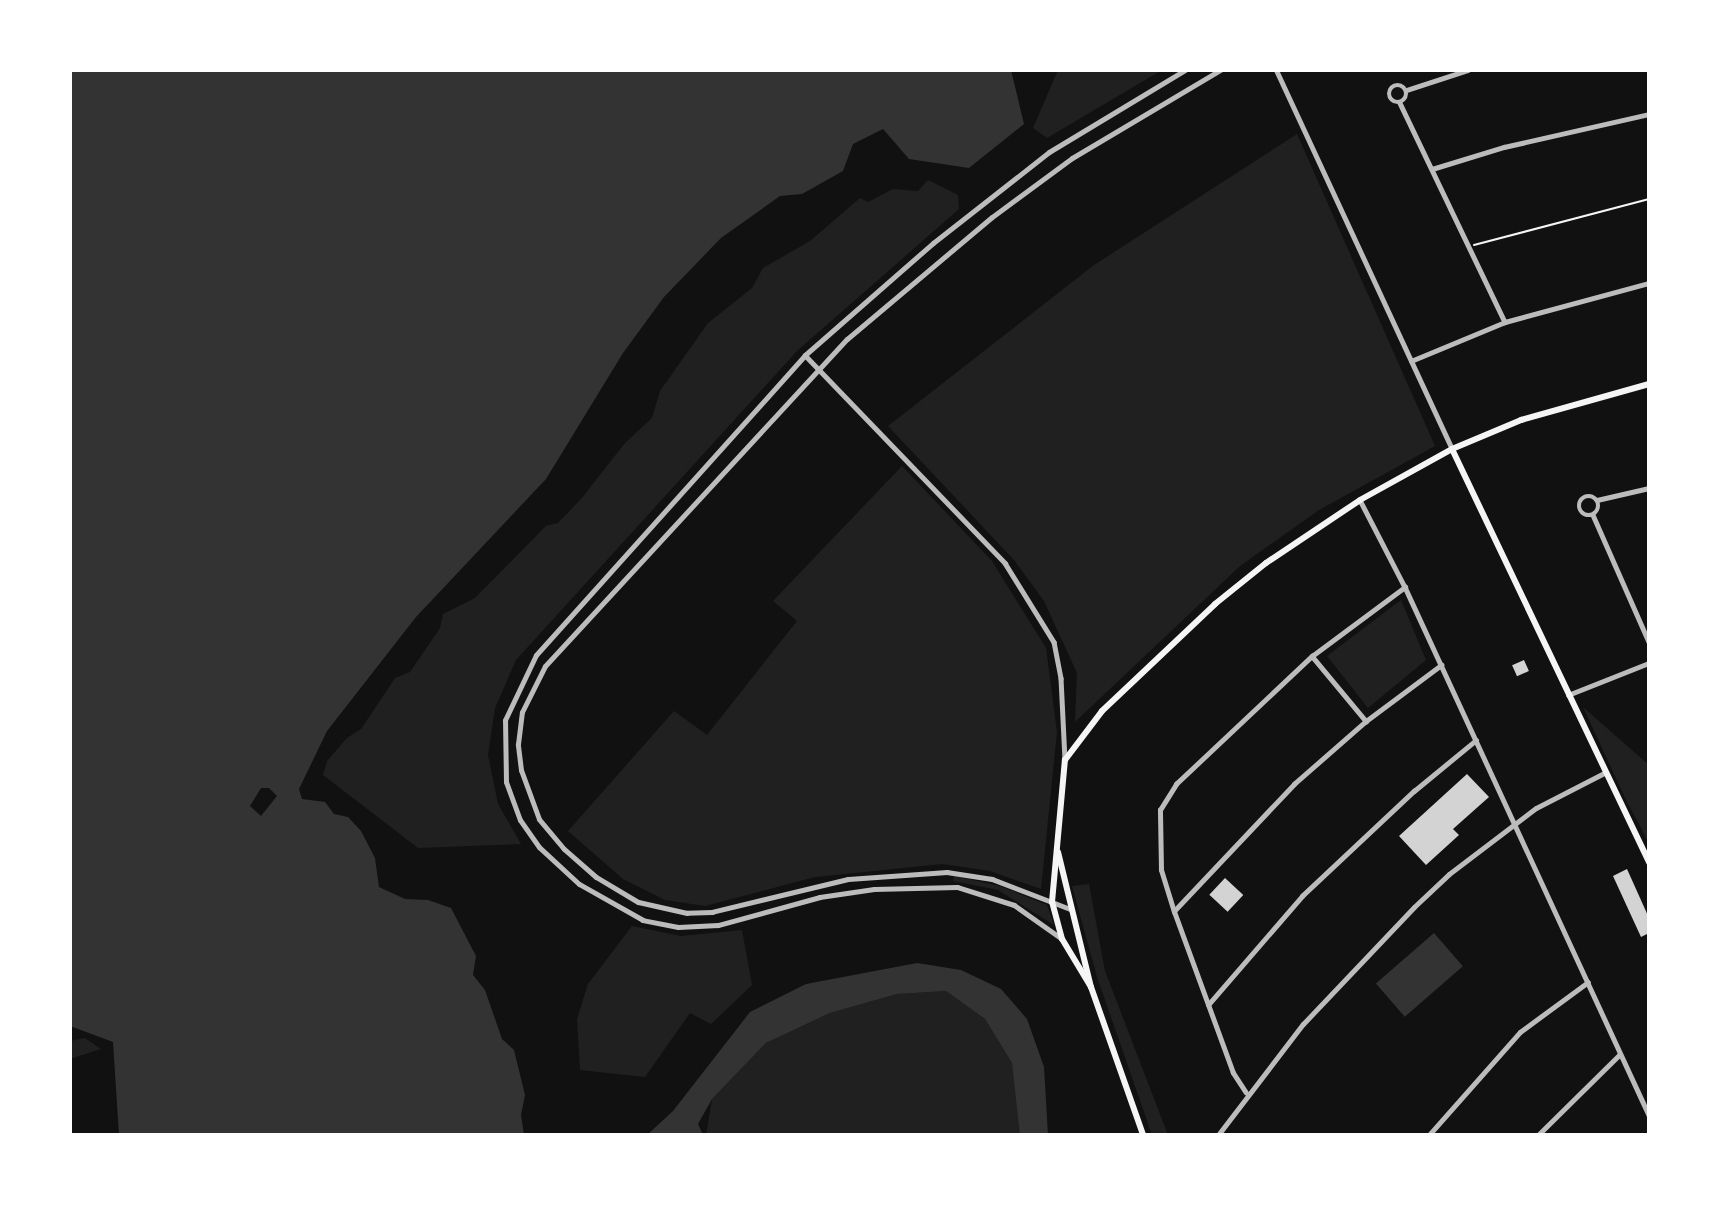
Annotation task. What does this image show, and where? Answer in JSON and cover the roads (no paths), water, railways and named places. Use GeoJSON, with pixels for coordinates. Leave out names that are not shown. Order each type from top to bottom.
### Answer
{"type":"FeatureCollection","features":[{"type":"Feature","properties":{"kind":"main road"},"geometry":{"type":"LineString","coordinates":[[1091,987],[1062,939],[1052,902],[1065,760],[1102,711],[1215,604],[1266,563],[1360,500],[1452,449],[1521,420],[1649,384]]}},
{"type":"Feature","properties":{"kind":"main road"},"geometry":{"type":"LineString","coordinates":[[1452,449],[1567,695],[1649,862]]}},
{"type":"Feature","properties":{"kind":"main road"},"geometry":{"type":"LineString","coordinates":[[1057,845],[1070,909],[1091,987],[1143,1135]]}},
{"type":"Feature","properties":{"kind":"main road"},"geometry":{"type":"LineString","coordinates":[[1062,939],[1075,924]]}},
{"type":"Feature","properties":{"kind":"street"},"geometry":{"type":"LineString","coordinates":[[1062,939],[1014,905],[957,887],[860,891],[718,925],[678,927],[643,920],[610,905],[579,884],[539,847],[520,820],[506,782],[502,746],[512,697],[536,656],[667,506],[805,355],[933,243],[1049,152],[1185,70]]}},
{"type":"Feature","properties":{"kind":"street"},"geometry":{"type":"LineString","coordinates":[[1070,909],[992,879],[947,872],[899,873],[809,887],[731,908],[687,913],[638,902],[596,877],[552,837],[526,794],[517,744],[522,712],[548,663],[818,367],[992,216],[1072,158],[1220,70]]}},
{"type":"Feature","properties":{"kind":"street"},"geometry":{"type":"LineString","coordinates":[[1276,70],[1452,449]]}},
{"type":"Feature","properties":{"kind":"street"},"geometry":{"type":"LineString","coordinates":[[1407,90],[1468,70]]}},
{"type":"Feature","properties":{"kind":"street"},"geometry":{"type":"LineString","coordinates":[[1400,103],[1408,96],[1407,90],[1399,85],[1390,91],[1391,100],[1400,103],[1466,247],[1505,322]]}},
{"type":"Feature","properties":{"kind":"street"},"geometry":{"type":"LineString","coordinates":[[1432,169],[1504,147],[1649,114]]}},
{"type":"Feature","properties":{"kind":"street"},"geometry":{"type":"LineString","coordinates":[[1411,361],[1505,322],[1649,283]]}},
{"type":"Feature","properties":{"kind":"street"},"geometry":{"type":"LineString","coordinates":[[805,355],[1005,563],[1047,629],[1061,678],[1065,760]]}},
{"type":"Feature","properties":{"kind":"street"},"geometry":{"type":"LineString","coordinates":[[1593,515],[1582,513],[1579,503],[1586,496],[1597,500],[1649,488]]}},
{"type":"Feature","properties":{"kind":"street"},"geometry":{"type":"LineString","coordinates":[[1360,500],[1405,587],[1649,1115]]}},
{"type":"Feature","properties":{"kind":"street"},"geometry":{"type":"LineString","coordinates":[[1593,515],[1599,507],[1597,500]]}},
{"type":"Feature","properties":{"kind":"street"},"geometry":{"type":"LineString","coordinates":[[667,506],[680,516]]}},
{"type":"Feature","properties":{"kind":"street"},"geometry":{"type":"LineString","coordinates":[[1593,515],[1649,642]]}},
{"type":"Feature","properties":{"kind":"street"},"geometry":{"type":"LineString","coordinates":[[1246,1093],[1233,1073],[1207,1006],[1161,870],[1160,810],[1176,784],[1311,656],[1405,587]]}},
{"type":"Feature","properties":{"kind":"street"},"geometry":{"type":"LineString","coordinates":[[536,656],[548,663]]}},
{"type":"Feature","properties":{"kind":"street"},"geometry":{"type":"LineString","coordinates":[[1311,656],[1366,721]]}},
{"type":"Feature","properties":{"kind":"street"},"geometry":{"type":"LineString","coordinates":[[1567,695],[1649,663]]}},
{"type":"Feature","properties":{"kind":"street"},"geometry":{"type":"LineString","coordinates":[[1174,912],[1294,784],[1366,721],[1441,665]]}},
{"type":"Feature","properties":{"kind":"street"},"geometry":{"type":"LineString","coordinates":[[1207,1006],[1303,896],[1414,791],[1476,740]]}},
{"type":"Feature","properties":{"kind":"street"},"geometry":{"type":"LineString","coordinates":[[1217,1135],[1246,1093],[1303,1024],[1414,907],[1513,825],[1604,772]]}},
{"type":"Feature","properties":{"kind":"street"},"geometry":{"type":"LineString","coordinates":[[539,847],[552,837]]}},
{"type":"Feature","properties":{"kind":"street"},"geometry":{"type":"LineString","coordinates":[[1429,1135],[1520,1032],[1588,982]]}},
{"type":"Feature","properties":{"kind":"street"},"geometry":{"type":"LineString","coordinates":[[1538,1135],[1619,1055]]}}]}
